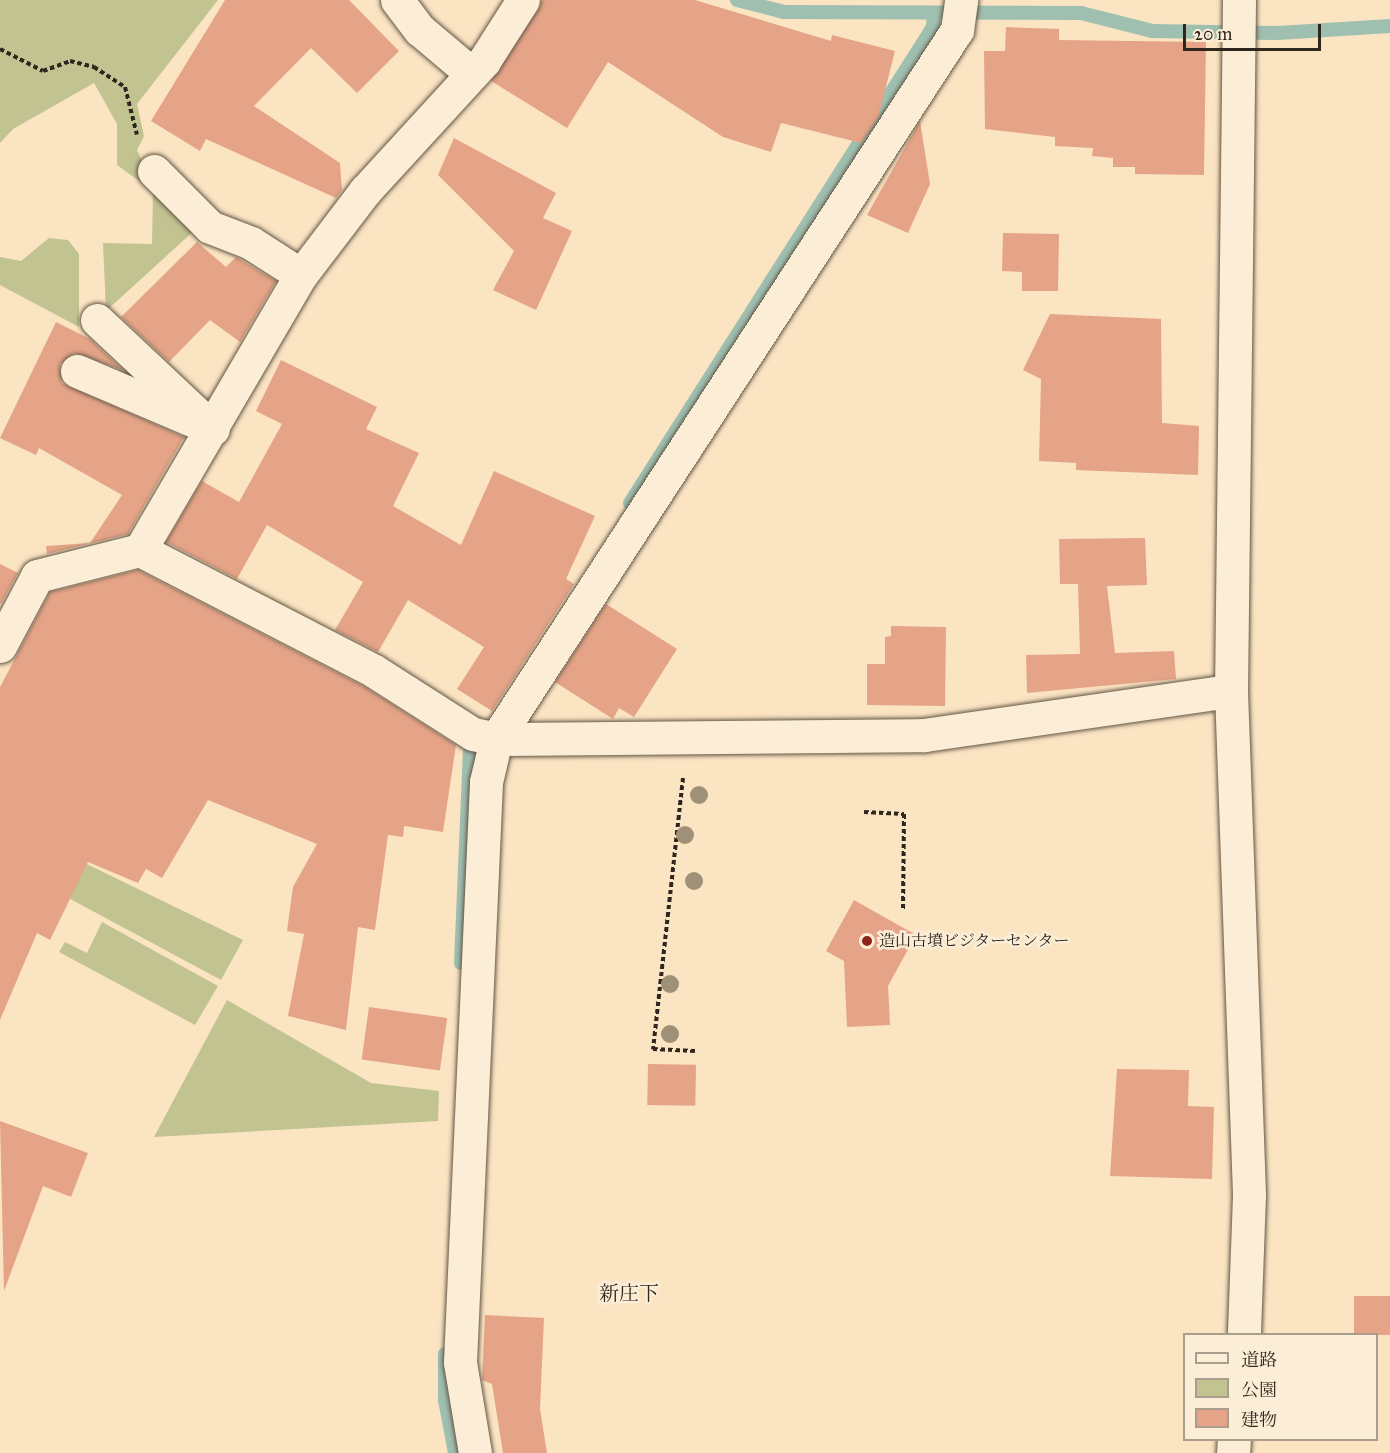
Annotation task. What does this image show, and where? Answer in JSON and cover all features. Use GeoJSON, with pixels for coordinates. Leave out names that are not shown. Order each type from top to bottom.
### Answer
{"type":"FeatureCollection","features":[{"type":"Feature","properties":{"kind":"street"},"geometry":{"type":"LineString","coordinates":[[397,0],[420,30],[472,74]]}},
{"type":"Feature","properties":{"kind":"street"},"geometry":{"type":"LineString","coordinates":[[140,550],[213,429],[301,275],[364,191],[472,74],[523,0]]}},
{"type":"Feature","properties":{"kind":"street"},"geometry":{"type":"LineString","coordinates":[[475,1453],[460,1362],[486,782],[485,737],[959,15]]}},
{"type":"Feature","properties":{"kind":"street"},"geometry":{"type":"LineString","coordinates":[[1239,21],[1231,691],[1249,1196],[1244,1333]]}},
{"type":"Feature","properties":{"kind":"street"},"geometry":{"type":"LineString","coordinates":[[154,171],[210,227],[251,243],[301,275]]}},
{"type":"Feature","properties":{"kind":"street"},"geometry":{"type":"LineString","coordinates":[[96,320],[213,429]]}},
{"type":"Feature","properties":{"kind":"street"},"geometry":{"type":"LineString","coordinates":[[77,371],[213,429]]}},
{"type":"Feature","properties":{"kind":"street"},"geometry":{"type":"LineString","coordinates":[[0,646],[37,576],[140,550],[374,671],[485,737],[687,739],[924,735],[1231,691]]}},
{"type":"Feature","properties":{"kind":"path"},"geometry":{"type":"LineString","coordinates":[[0,49],[42,71],[70,61],[94,67],[125,87],[131,121],[154,171]]}},
{"type":"Feature","properties":{"kind":"path"},"geometry":{"type":"LineString","coordinates":[[687,739],[652,1049],[695,1051]]}},
{"type":"Feature","properties":{"kind":"path"},"geometry":{"type":"LineString","coordinates":[[864,812],[904,814],[903,911]]}},
{"type":"Feature","properties":{"kind":"green space"},"geometry":{"type":"Polygon","coordinates":[[[0,0],[218,0],[137,104],[144,136],[137,150],[149,176],[196,229],[106,311],[103,243],[152,244],[153,191],[117,165],[117,124],[94,83],[13,129],[0,143],[0,0]]]}},
{"type":"Feature","properties":{"kind":"green space"},"geometry":{"type":"Polygon","coordinates":[[[49,238],[68,240],[79,254],[79,327],[0,285],[0,257],[21,261],[49,238]]]}},
{"type":"Feature","properties":{"kind":"green space"},"geometry":{"type":"Polygon","coordinates":[[[66,854],[243,940],[221,980],[48,887],[66,854]]]}},
{"type":"Feature","properties":{"kind":"green space"},"geometry":{"type":"Polygon","coordinates":[[[102,922],[218,986],[195,1025],[59,952],[65,942],[87,953],[102,922]]]}},
{"type":"Feature","properties":{"kind":"green space"},"geometry":{"type":"Polygon","coordinates":[[[227,1000],[371,1083],[439,1091],[438,1121],[154,1137],[227,1000]]]}},
{"type":"Feature","properties":{"kind":"building"},"geometry":{"type":"Polygon","coordinates":[[[225,0],[349,0],[399,51],[357,93],[311,48],[254,106],[340,163],[342,190],[336,198],[206,139],[200,151],[151,121],[225,0]]]}},
{"type":"Feature","properties":{"kind":"building"},"geometry":{"type":"Polygon","coordinates":[[[542,0],[695,0],[831,41],[832,35],[895,51],[878,118],[861,143],[781,123],[771,152],[723,137],[608,62],[567,128],[491,81],[542,0]]]}},
{"type":"Feature","properties":{"kind":"building"},"geometry":{"type":"Polygon","coordinates":[[[1006,27],[1059,29],[1059,40],[1206,42],[1204,175],[1135,174],[1135,167],[1113,167],[1113,158],[1092,156],[1093,148],[1055,146],[1055,137],[985,129],[984,51],[1005,51],[1006,27]]]}},
{"type":"Feature","properties":{"kind":"building"},"geometry":{"type":"Polygon","coordinates":[[[920,121],[930,184],[908,233],[867,215],[920,121]]]}},
{"type":"Feature","properties":{"kind":"building"},"geometry":{"type":"Polygon","coordinates":[[[454,138],[556,193],[543,218],[572,231],[536,310],[493,290],[514,251],[438,175],[454,138]]]}},
{"type":"Feature","properties":{"kind":"building"},"geometry":{"type":"Polygon","coordinates":[[[1003,233],[1059,234],[1058,291],[1022,291],[1022,272],[1002,271],[1003,233]]]}},
{"type":"Feature","properties":{"kind":"building"},"geometry":{"type":"Polygon","coordinates":[[[197,242],[226,267],[236,257],[276,281],[240,342],[210,320],[169,362],[121,317],[197,242]]]}},
{"type":"Feature","properties":{"kind":"building"},"geometry":{"type":"Polygon","coordinates":[[[1050,314],[1161,319],[1162,423],[1199,426],[1198,475],[1076,470],[1076,463],[1039,461],[1041,379],[1023,370],[1050,314]]]}},
{"type":"Feature","properties":{"kind":"building"},"geometry":{"type":"Polygon","coordinates":[[[56,322],[90,339],[123,370],[74,353],[60,364],[62,383],[184,437],[128,534],[47,554],[46,546],[90,543],[122,495],[39,448],[36,455],[0,438],[56,322]]]}},
{"type":"Feature","properties":{"kind":"building"},"geometry":{"type":"Polygon","coordinates":[[[281,360],[377,407],[366,429],[419,453],[393,506],[461,545],[494,471],[595,516],[566,579],[574,584],[492,711],[457,689],[484,647],[408,600],[378,652],[335,630],[363,582],[267,525],[237,579],[166,542],[202,481],[239,502],[282,424],[256,411],[281,360]]]}},
{"type":"Feature","properties":{"kind":"building"},"geometry":{"type":"Polygon","coordinates":[[[1145,538],[1147,585],[1107,586],[1115,653],[1174,651],[1176,679],[1027,693],[1026,655],[1080,654],[1078,584],[1060,584],[1059,539],[1145,538]]]}},
{"type":"Feature","properties":{"kind":"building"},"geometry":{"type":"Polygon","coordinates":[[[0,564],[18,573],[1,604],[0,603],[0,564]]]}},
{"type":"Feature","properties":{"kind":"building"},"geometry":{"type":"Polygon","coordinates":[[[138,570],[365,687],[456,745],[443,832],[404,826],[403,837],[388,835],[375,930],[358,927],[346,1030],[288,1016],[304,934],[287,931],[293,887],[317,844],[208,800],[162,878],[146,869],[138,883],[88,862],[50,940],[37,933],[0,1020],[0,687],[50,592],[138,570]]]}},
{"type":"Feature","properties":{"kind":"building"},"geometry":{"type":"Polygon","coordinates":[[[606,604],[677,649],[634,717],[619,708],[613,719],[555,682],[606,604]]]}},
{"type":"Feature","properties":{"kind":"building"},"geometry":{"type":"Polygon","coordinates":[[[891,626],[946,627],[945,706],[867,705],[867,664],[885,664],[885,637],[891,636],[891,626]]]}},
{"type":"Feature","properties":{"kind":"building"},"geometry":{"type":"Polygon","coordinates":[[[854,900],[916,935],[888,986],[890,1025],[847,1027],[844,961],[826,951],[854,900]]]}},
{"type":"Feature","properties":{"kind":"building"},"geometry":{"type":"Polygon","coordinates":[[[369,1007],[447,1018],[440,1070],[362,1059],[369,1007]]]}},
{"type":"Feature","properties":{"kind":"building"},"geometry":{"type":"Polygon","coordinates":[[[648,1064],[696,1065],[695,1106],[647,1105],[648,1064]]]}},
{"type":"Feature","properties":{"kind":"building"},"geometry":{"type":"Polygon","coordinates":[[[1117,1069],[1189,1070],[1188,1106],[1214,1107],[1212,1179],[1110,1176],[1117,1069]]]}},
{"type":"Feature","properties":{"kind":"building"},"geometry":{"type":"Polygon","coordinates":[[[0,1121],[88,1153],[71,1197],[43,1186],[4,1291],[0,1121]]]}},
{"type":"Feature","properties":{"kind":"building"},"geometry":{"type":"Polygon","coordinates":[[[1354,1296],[1390,1296],[1390,1335],[1354,1333],[1354,1296]]]}},
{"type":"Feature","properties":{"kind":"building"},"geometry":{"type":"Polygon","coordinates":[[[485,1315],[544,1318],[540,1409],[547,1453],[503,1453],[492,1384],[482,1380],[485,1315]]]}},
{"type":"Feature","properties":{"kind":"waterway"},"geometry":{"type":"LineString","coordinates":[[737,0],[784,12],[1081,13],[1152,31],[1278,33],[1390,26]]}},
{"type":"Feature","properties":{"kind":"waterway"},"geometry":{"type":"LineString","coordinates":[[630,503],[933,27],[934,13]]}},
{"type":"Feature","properties":{"kind":"waterway"},"geometry":{"type":"LineString","coordinates":[[461,963],[470,752],[480,736]]}},
{"type":"Feature","properties":{"kind":"waterway"},"geometry":{"type":"LineString","coordinates":[[445,1354],[445,1400],[455,1453]]}},
{"type":"Feature","properties":{"kind":"place","name":"造山古墳ビジターセンター"},"geometry":{"type":"Point","coordinates":[867,941]}},
{"type":"Feature","properties":{"kind":"district","name":"新庄下"},"geometry":{"type":"Point","coordinates":[629,1293]}}]}
